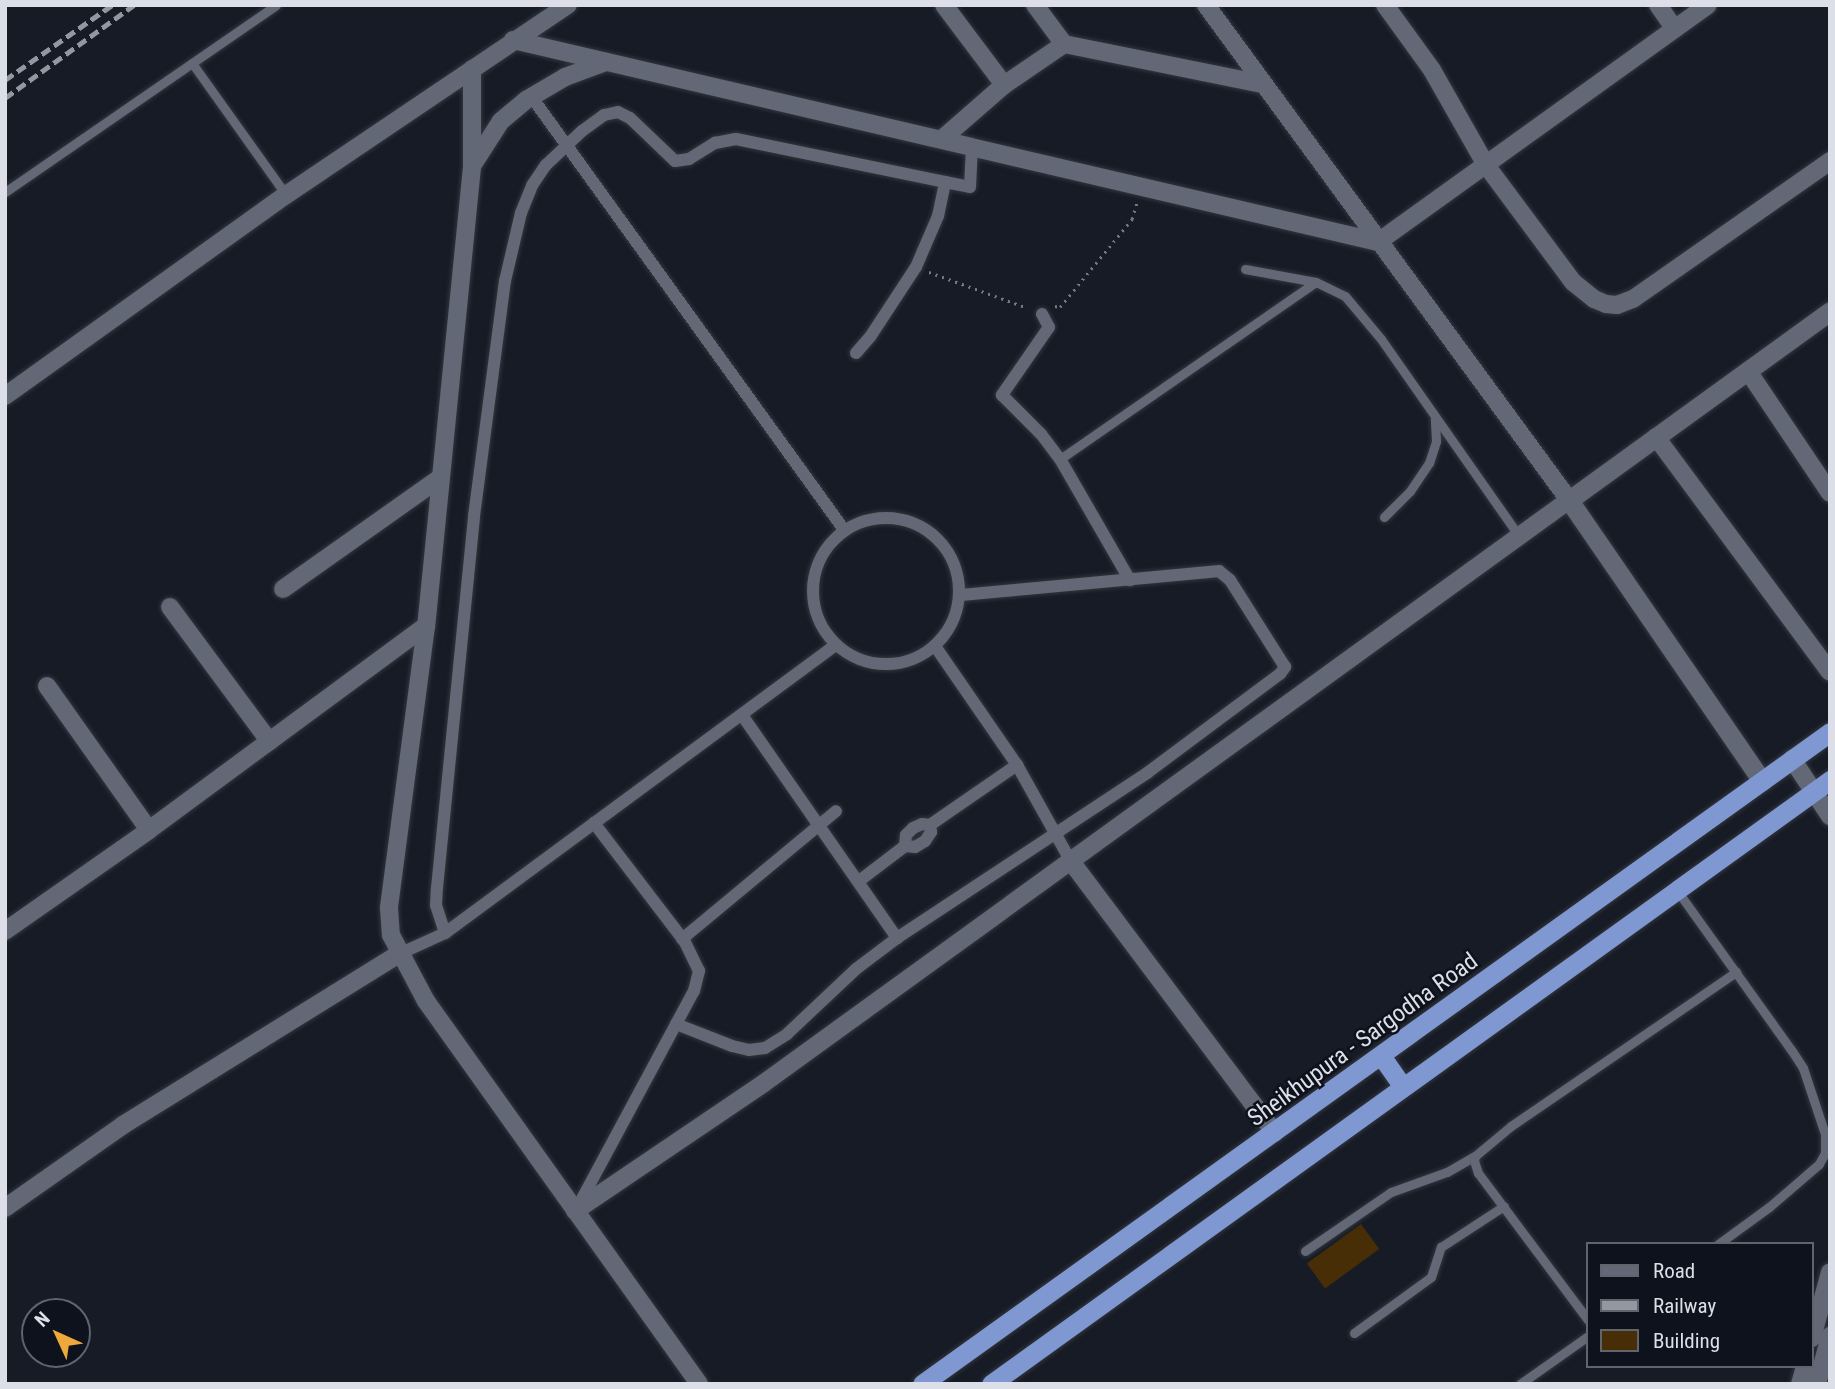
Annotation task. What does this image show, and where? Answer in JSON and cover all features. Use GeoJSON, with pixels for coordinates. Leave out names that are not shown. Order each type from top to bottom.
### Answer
{"type":"FeatureCollection","features":[{"type":"Feature","properties":{"kind":"highway","name":"Sheikhupura - Sargodha Road"},"geometry":{"type":"LineString","coordinates":[[922,1384],[1382,1057],[1830,732]]}},
{"type":"Feature","properties":{"kind":"highway"},"geometry":{"type":"LineString","coordinates":[[991,1384],[1822,786]]}},
{"type":"Feature","properties":{"kind":"highway"},"geometry":{"type":"LineString","coordinates":[[1382,1057],[1402,1086]]}},
{"type":"Feature","properties":{"kind":"street"},"geometry":{"type":"LineString","coordinates":[[5,396],[286,195],[568,5]]}},
{"type":"Feature","properties":{"kind":"street"},"geometry":{"type":"LineString","coordinates":[[944,5],[1004,85]]}},
{"type":"Feature","properties":{"kind":"street"},"geometry":{"type":"LineString","coordinates":[[1035,5],[1064,44],[1263,84]]}},
{"type":"Feature","properties":{"kind":"street"},"geometry":{"type":"LineString","coordinates":[[1206,5],[1569,500],[1762,781]]}},
{"type":"Feature","properties":{"kind":"street"},"geometry":{"type":"LineString","coordinates":[[1385,5],[1432,70],[1486,164],[1573,282],[1594,299],[1617,305],[1633,299],[1830,161]]}},
{"type":"Feature","properties":{"kind":"street"},"geometry":{"type":"LineString","coordinates":[[1658,5],[1675,29]]}},
{"type":"Feature","properties":{"kind":"street"},"geometry":{"type":"LineString","coordinates":[[513,40],[1378,242],[1708,5]]}},
{"type":"Feature","properties":{"kind":"street"},"geometry":{"type":"LineString","coordinates":[[942,139],[1004,85],[1064,44]]}},
{"type":"Feature","properties":{"kind":"street"},"geometry":{"type":"LineString","coordinates":[[472,167],[501,121],[531,96],[565,76],[609,61]]}},
{"type":"Feature","properties":{"kind":"street"},"geometry":{"type":"LineString","coordinates":[[472,69],[472,167],[426,626],[389,908],[391,935],[426,1002],[699,1384]]}},
{"type":"Feature","properties":{"kind":"street"},"geometry":{"type":"LineString","coordinates":[[531,96],[845,531]]}},
{"type":"Feature","properties":{"kind":"street"},"geometry":{"type":"LineString","coordinates":[[444,933],[436,905],[437,888],[474,516],[505,281],[521,213],[533,184],[566,145],[604,115],[618,112],[630,118],[675,162],[689,159],[715,143],[736,139],[922,180],[970,187],[972,146]]}},
{"type":"Feature","properties":{"kind":"street"},"geometry":{"type":"LineString","coordinates":[[856,352],[870,337],[916,267],[938,216],[945,182]]}},
{"type":"Feature","properties":{"kind":"street"},"geometry":{"type":"LineString","coordinates":[[575,1211],[764,1083],[1830,311]]}},
{"type":"Feature","properties":{"kind":"street"},"geometry":{"type":"LineString","coordinates":[[1042,314],[1049,327],[1002,395],[1041,434],[1060,459],[1130,580]]}},
{"type":"Feature","properties":{"kind":"street"},"geometry":{"type":"LineString","coordinates":[[1748,370],[1830,493]]}},
{"type":"Feature","properties":{"kind":"street"},"geometry":{"type":"LineString","coordinates":[[1656,437],[1830,672]]}},
{"type":"Feature","properties":{"kind":"street"},"geometry":{"type":"LineString","coordinates":[[283,589],[440,478]]}},
{"type":"Feature","properties":{"kind":"street"},"geometry":{"type":"LineString","coordinates":[[877,518],[910,522],[926,529],[949,553],[957,568],[959,595],[955,619],[935,646],[921,656],[888,665],[855,658],[835,645],[820,622],[813,589],[822,556],[845,531],[877,518]]}},
{"type":"Feature","properties":{"kind":"street"},"geometry":{"type":"LineString","coordinates":[[676,1024],[749,1051],[765,1048],[787,1034],[856,969],[897,938],[1056,830],[1147,773],[1280,674],[1285,667],[1283,659],[1225,573],[1215,570],[959,595]]}},
{"type":"Feature","properties":{"kind":"street"},"geometry":{"type":"LineString","coordinates":[[170,607],[269,741]]}},
{"type":"Feature","properties":{"kind":"street"},"geometry":{"type":"LineString","coordinates":[[5,931],[149,830],[426,626]]}},
{"type":"Feature","properties":{"kind":"street"},"geometry":{"type":"LineString","coordinates":[[5,1208],[123,1125],[399,954],[444,933],[835,645]]}},
{"type":"Feature","properties":{"kind":"street"},"geometry":{"type":"LineString","coordinates":[[935,646],[1017,765],[1056,830],[1070,860],[1275,1133]]}},
{"type":"Feature","properties":{"kind":"street"},"geometry":{"type":"LineString","coordinates":[[47,686],[149,830]]}},
{"type":"Feature","properties":{"kind":"street"},"geometry":{"type":"LineString","coordinates":[[741,715],[897,938]]}},
{"type":"Feature","properties":{"kind":"street"},"geometry":{"type":"LineString","coordinates":[[1792,759],[1822,786],[1830,816]]}},
{"type":"Feature","properties":{"kind":"street"},"geometry":{"type":"LineString","coordinates":[[859,881],[905,846],[906,835],[914,828],[922,824],[930,825],[1017,765]]}},
{"type":"Feature","properties":{"kind":"street"},"geometry":{"type":"LineString","coordinates":[[682,939],[836,811]]}},
{"type":"Feature","properties":{"kind":"street"},"geometry":{"type":"LineString","coordinates":[[575,1211],[694,991],[699,971],[682,939],[594,823]]}},
{"type":"Feature","properties":{"kind":"street"},"geometry":{"type":"LineString","coordinates":[[1814,1331],[1830,1272]]}},
{"type":"Feature","properties":{"kind":"street"},"geometry":{"type":"LineString","coordinates":[[1817,1384],[1830,1336]]}},
{"type":"Feature","properties":{"kind":"lane"},"geometry":{"type":"LineString","coordinates":[[5,192],[276,5]]}},
{"type":"Feature","properties":{"kind":"lane"},"geometry":{"type":"LineString","coordinates":[[192,62],[286,195]]}},
{"type":"Feature","properties":{"kind":"lane"},"geometry":{"type":"LineString","coordinates":[[1245,269],[1316,282],[1346,296],[1364,317],[1519,536]]}},
{"type":"Feature","properties":{"kind":"lane"},"geometry":{"type":"LineString","coordinates":[[1060,459],[1316,282]]}},
{"type":"Feature","properties":{"kind":"lane"},"geometry":{"type":"LineString","coordinates":[[1384,517],[1410,491],[1429,463],[1436,440],[1435,417]]}},
{"type":"Feature","properties":{"kind":"lane"},"geometry":{"type":"LineString","coordinates":[[1676,889],[1803,1068],[1821,1114],[1825,1153],[1819,1164],[1769,1207],[1721,1242]]}},
{"type":"Feature","properties":{"kind":"lane"},"geometry":{"type":"LineString","coordinates":[[1306,1251],[1391,1192],[1447,1172],[1475,1156],[1511,1126],[1736,972]]}},
{"type":"Feature","properties":{"kind":"lane"},"geometry":{"type":"LineString","coordinates":[[1475,1156],[1478,1172],[1587,1320]]}},
{"type":"Feature","properties":{"kind":"lane"},"geometry":{"type":"LineString","coordinates":[[1354,1333],[1431,1277],[1435,1257],[1446,1243],[1504,1206]]}},
{"type":"Feature","properties":{"kind":"lane"},"geometry":{"type":"LineString","coordinates":[[1520,1384],[1587,1337]]}},
{"type":"Feature","properties":{"kind":"path"},"geometry":{"type":"LineString","coordinates":[[916,267],[1042,314],[1047,309],[1060,307],[1132,219],[1141,186]]}},
{"type":"Feature","properties":{"kind":"building"},"geometry":{"type":"Polygon","coordinates":[[[1361,1224],[1379,1249],[1325,1288],[1307,1263],[1361,1224]]]}},
{"type":"Feature","properties":{"kind":"railway"},"geometry":{"type":"LineString","coordinates":[[5,80],[112,5]]}},
{"type":"Feature","properties":{"kind":"railway"},"geometry":{"type":"LineString","coordinates":[[5,98],[134,5]]}}]}
